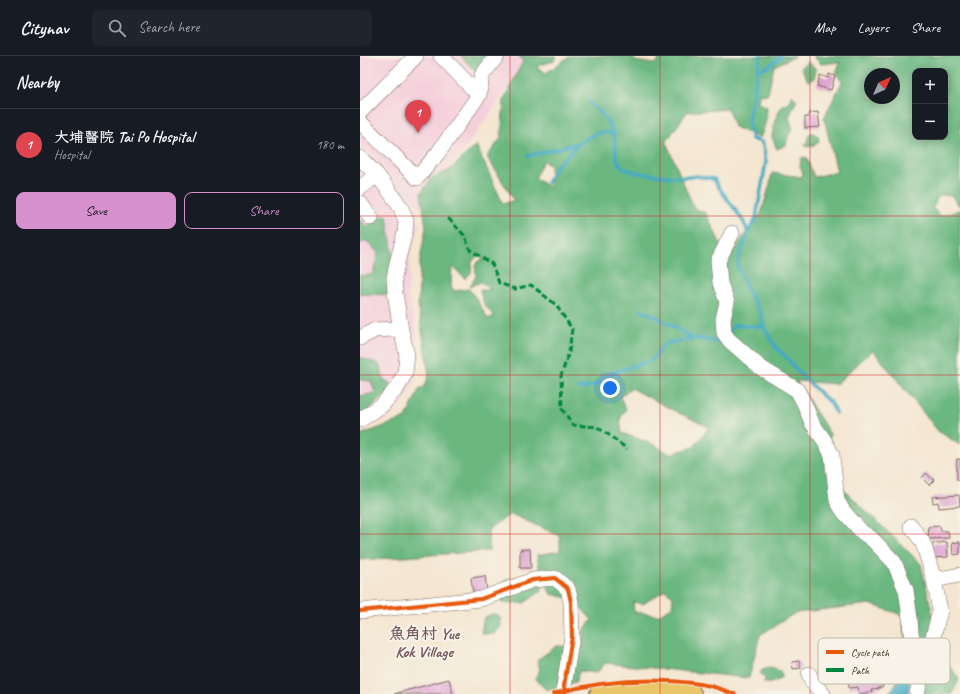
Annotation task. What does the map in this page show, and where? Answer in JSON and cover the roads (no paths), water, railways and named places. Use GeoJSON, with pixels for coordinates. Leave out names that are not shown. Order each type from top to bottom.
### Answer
{"type":"FeatureCollection","features":[{"type":"Feature","properties":{"kind":"main road"},"geometry":{"type":"LineString","coordinates":[[600,694],[621,691],[648,690],[691,694]]}},
{"type":"Feature","properties":{"kind":"street"},"geometry":{"type":"LineString","coordinates":[[360,112],[416,56]]}},
{"type":"Feature","properties":{"kind":"street"},"geometry":{"type":"LineString","coordinates":[[441,56],[479,95]]}},
{"type":"Feature","properties":{"kind":"street"},"geometry":{"type":"LineString","coordinates":[[360,122],[417,178],[438,153],[479,95],[482,75],[497,56]]}},
{"type":"Feature","properties":{"kind":"street"},"geometry":{"type":"LineString","coordinates":[[360,158],[377,175],[401,208],[406,221],[405,232],[394,278],[401,330],[407,355],[406,373],[397,388],[382,405],[360,420]]}},
{"type":"Feature","properties":{"kind":"street"},"geometry":{"type":"LineString","coordinates":[[360,188],[377,175]]}},
{"type":"Feature","properties":{"kind":"street"},"geometry":{"type":"LineString","coordinates":[[360,203],[371,218]]}},
{"type":"Feature","properties":{"kind":"street"},"geometry":{"type":"LineString","coordinates":[[732,233],[718,261],[720,283],[727,302],[723,319],[727,336],[761,368],[797,390],[812,423],[832,455],[837,501],[844,512],[862,532],[872,539],[894,562],[906,590],[912,638]]}},
{"type":"Feature","properties":{"kind":"street"},"geometry":{"type":"LineString","coordinates":[[360,323],[364,327],[375,330],[401,330]]}},
{"type":"Feature","properties":{"kind":"street"},"geometry":{"type":"LineString","coordinates":[[360,338],[375,330]]}},
{"type":"Feature","properties":{"kind":"street"},"geometry":{"type":"LineString","coordinates":[[911,526],[922,541],[942,608],[933,638]]}},
{"type":"Feature","properties":{"kind":"street"},"geometry":{"type":"LineString","coordinates":[[934,580],[960,575]]}},
{"type":"Feature","properties":{"kind":"street"},"geometry":{"type":"LineString","coordinates":[[360,611],[481,599],[533,580],[555,578],[568,589],[571,602],[572,636],[564,686],[565,694]]}},
{"type":"Feature","properties":{"kind":"street"},"geometry":{"type":"LineString","coordinates":[[809,674],[813,683],[823,694]]}},
{"type":"Feature","properties":{"kind":"street"},"geometry":{"type":"LineString","coordinates":[[917,694],[919,684]]}},
{"type":"Feature","properties":{"kind":"water"},"geometry":{"type":"Polygon","coordinates":[[[896,684],[910,684],[908,694],[887,694],[896,684]]]}},
{"type":"Feature","properties":{"kind":"waterway"},"geometry":{"type":"LineString","coordinates":[[747,233],[756,218],[766,162],[763,145],[761,142],[752,139],[748,119],[760,56]]}},
{"type":"Feature","properties":{"kind":"waterway"},"geometry":{"type":"LineString","coordinates":[[758,70],[769,66],[781,56]]}},
{"type":"Feature","properties":{"kind":"waterway"},"geometry":{"type":"LineString","coordinates":[[590,103],[608,122],[614,134],[618,162],[624,169],[639,173],[673,177],[697,176],[714,179],[745,225],[747,236],[739,258],[738,267],[748,292],[760,312],[764,327],[777,349],[801,375],[830,402],[836,413]]}},
{"type":"Feature","properties":{"kind":"waterway"},"geometry":{"type":"LineString","coordinates":[[528,156],[579,143],[593,135],[604,132],[614,134]]}},
{"type":"Feature","properties":{"kind":"waterway"},"geometry":{"type":"LineString","coordinates":[[547,183],[556,166],[578,144]]}},
{"type":"Feature","properties":{"kind":"waterway"},"geometry":{"type":"LineString","coordinates":[[640,310],[680,330],[693,339],[696,338],[716,342],[723,338]]}},
{"type":"Feature","properties":{"kind":"waterway"},"geometry":{"type":"LineString","coordinates":[[729,332],[734,325],[764,327]]}},
{"type":"Feature","properties":{"kind":"waterway"},"geometry":{"type":"LineString","coordinates":[[579,388],[595,385],[615,372],[639,364],[647,363],[653,359],[667,343],[693,339]]}},
{"type":"Feature","properties":{"kind":"place","name":"大埔醫院 Tai Po Hospital"},"geometry":{"type":"Point","coordinates":[418,133]}},
{"type":"Feature","properties":{"kind":"district","name":"魚角村 Yue Kok Village"},"geometry":{"type":"Point","coordinates":[424,642]}}]}
